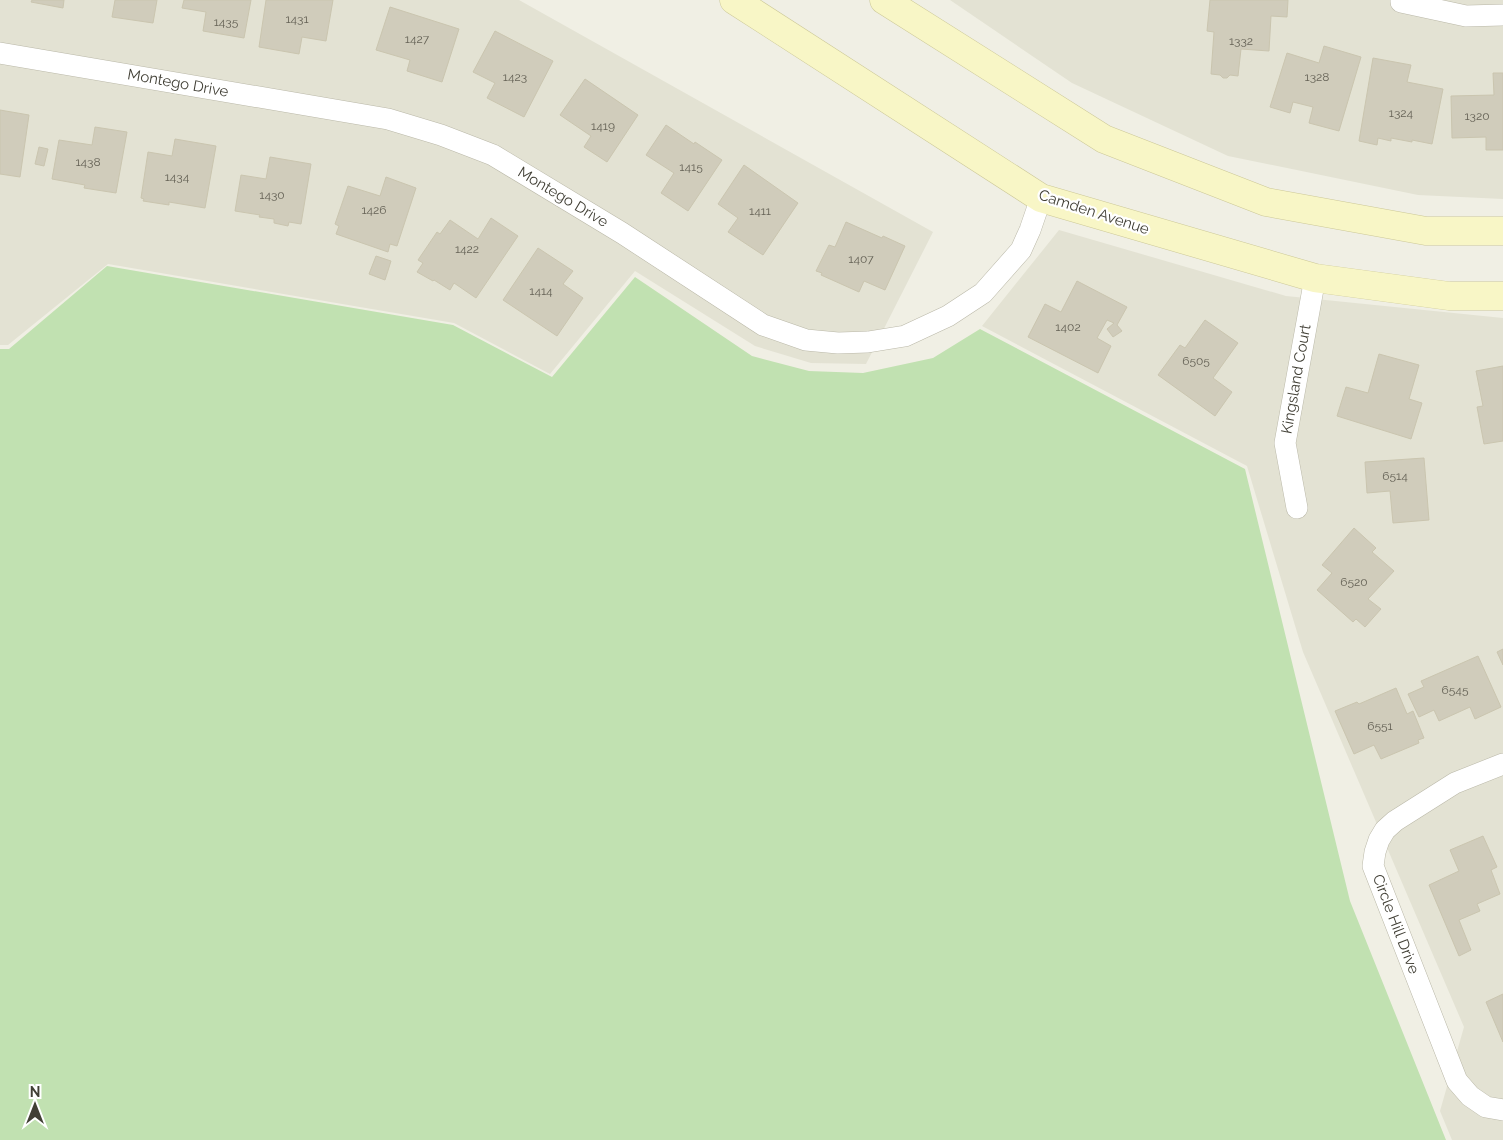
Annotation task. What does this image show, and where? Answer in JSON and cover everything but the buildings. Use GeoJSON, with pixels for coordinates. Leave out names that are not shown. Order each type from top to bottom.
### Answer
{"type":"FeatureCollection","features":[{"type":"Feature","properties":{"kind":"main road","name":"Camden Avenue"},"geometry":{"type":"LineString","coordinates":[[734,0],[1041,198],[1315,278],[1449,296],[1503,296]]}},
{"type":"Feature","properties":{"kind":"main road"},"geometry":{"type":"LineString","coordinates":[[884,0],[1104,139],[1266,202],[1426,231],[1503,231]]}},
{"type":"Feature","properties":{"kind":"street"},"geometry":{"type":"LineString","coordinates":[[1401,0],[1401,2],[1466,16],[1503,15]]}},
{"type":"Feature","properties":{"kind":"street","name":"Montego Drive"},"geometry":{"type":"LineString","coordinates":[[0,53],[388,119],[441,135],[492,155],[622,233],[763,325],[806,340],[838,343],[868,342],[905,336],[948,316],[982,293],[1021,250],[1041,198]]}},
{"type":"Feature","properties":{"kind":"street","name":"Kingsland Court"},"geometry":{"type":"LineString","coordinates":[[1297,508],[1284,443],[1315,278]]}},
{"type":"Feature","properties":{"kind":"street","name":"Circle Hill Drive"},"geometry":{"type":"LineString","coordinates":[[1494,1108],[1470,1096],[1457,1081],[1373,866],[1379,840],[1385,830],[1395,820],[1455,783],[1503,764]]}},
{"type":"Feature","properties":{"kind":"shaded area"},"geometry":{"type":"Polygon","coordinates":[[[0,0],[519,0],[933,232],[866,364],[811,363],[755,346],[635,271],[550,374],[454,323],[108,264],[8,345],[0,345],[0,0]]]}},
{"type":"Feature","properties":{"kind":"shaded area"},"geometry":{"type":"Polygon","coordinates":[[[950,0],[1503,0],[1503,199],[1418,195],[1228,156],[1072,83],[950,0]]]}},
{"type":"Feature","properties":{"kind":"shaded area"},"geometry":{"type":"Polygon","coordinates":[[[1059,230],[1286,296],[1503,318],[1503,1140],[1452,1140],[1440,1111],[1464,1027],[1303,652],[1247,466],[982,326],[1059,230]]]}},
{"type":"Feature","properties":{"kind":"green space"},"geometry":{"type":"Polygon","coordinates":[[[107,266],[453,325],[552,377],[635,277],[752,356],[809,371],[863,373],[933,358],[980,329],[1245,469],[1350,901],[1446,1140],[0,1140],[0,349],[9,349],[107,266]]]}}]}
